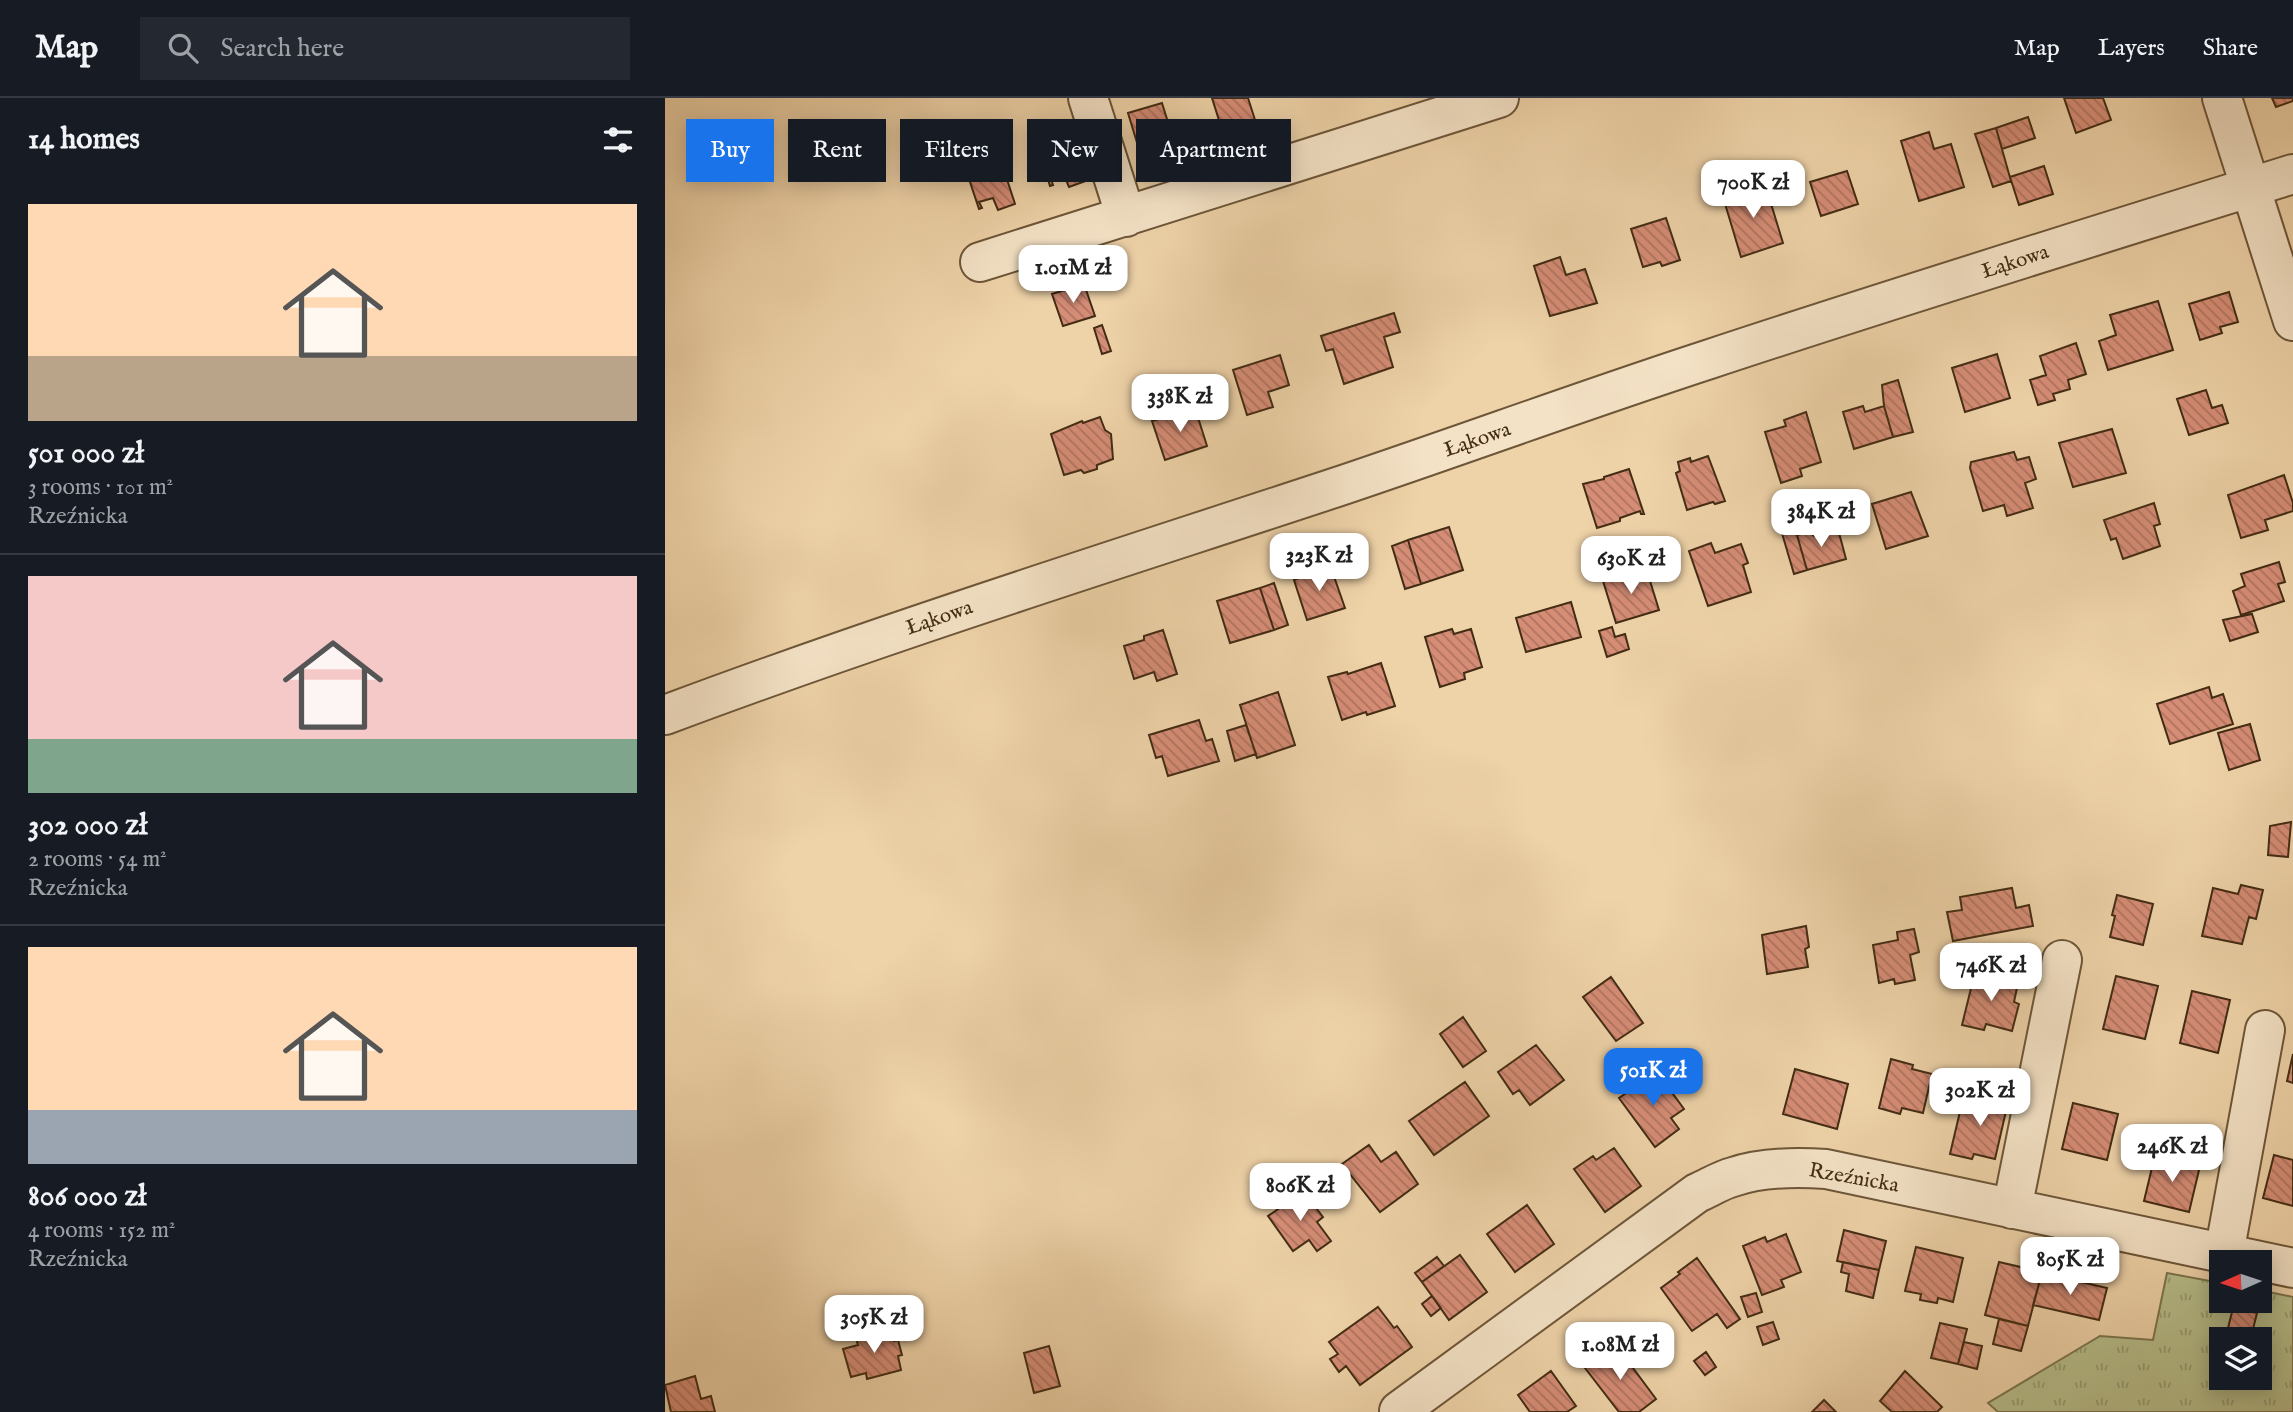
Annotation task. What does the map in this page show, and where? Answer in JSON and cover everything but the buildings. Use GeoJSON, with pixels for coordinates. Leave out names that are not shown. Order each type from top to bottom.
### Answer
{"type":"FeatureCollection","features":[{"type":"Feature","properties":{"kind":"street"},"geometry":{"type":"LineString","coordinates":[[1088,98],[1126,217]]}},
{"type":"Feature","properties":{"kind":"street"},"geometry":{"type":"LineString","coordinates":[[980,262],[1499,98]]}},
{"type":"Feature","properties":{"kind":"street"},"geometry":{"type":"LineString","coordinates":[[2222,98],[2293,321]]}},
{"type":"Feature","properties":{"kind":"street","name":"Łąkowa"},"geometry":{"type":"LineString","coordinates":[[665,715],[797,665],[987,600],[1411,462],[1712,358],[2293,174]]}},
{"type":"Feature","properties":{"kind":"street"},"geometry":{"type":"LineString","coordinates":[[2012,1209],[2062,960]]}},
{"type":"Feature","properties":{"kind":"street"},"geometry":{"type":"LineString","coordinates":[[2225,1250],[2265,1030]]}},
{"type":"Feature","properties":{"kind":"street","name":"Rzeźnicka"},"geometry":{"type":"LineString","coordinates":[[1399,1411],[1697,1193],[1733,1177],[1779,1168],[1826,1169],[2209,1251]]}},
{"type":"Feature","properties":{"kind":"street","name":"Rzeźnicka"},"geometry":{"type":"LineString","coordinates":[[2272,1264],[2293,1268]]}},
{"type":"Feature","properties":{"kind":"green space"},"geometry":{"type":"Polygon","coordinates":[[[2167,1273],[2209,1281],[2209,1313],[2272,1313],[2272,1293],[2293,1297],[2293,1412],[1998,1412],[1988,1403],[2100,1336],[2153,1340],[2167,1273]]]}}]}
